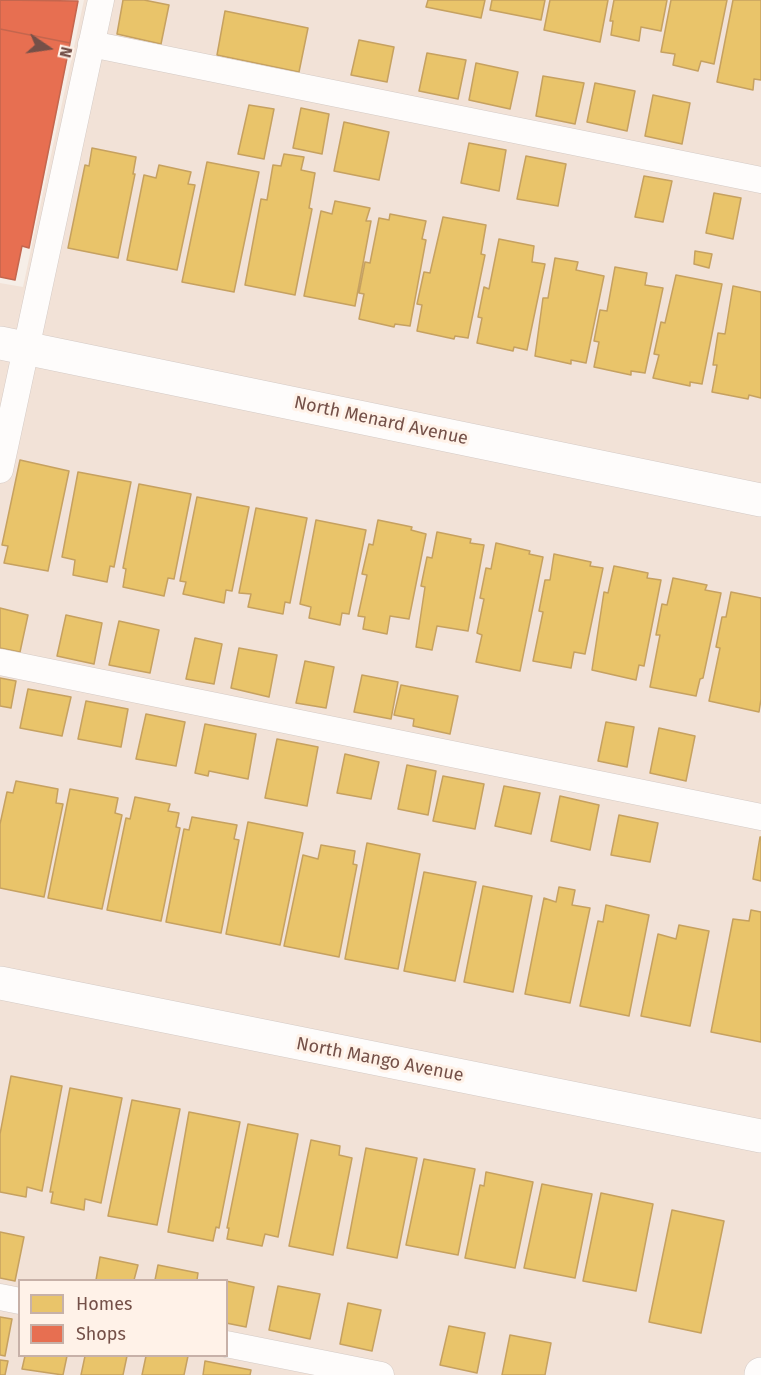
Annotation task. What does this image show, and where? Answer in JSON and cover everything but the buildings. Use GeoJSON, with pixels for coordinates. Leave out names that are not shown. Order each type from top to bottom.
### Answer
{"type":"FeatureCollection","features":[{"type":"Feature","properties":{"kind":"street","name":"North Menard Avenue"},"geometry":{"type":"LineString","coordinates":[[13,345],[761,500]]}},
{"type":"Feature","properties":{"kind":"street","name":"North Mango Avenue"},"geometry":{"type":"LineString","coordinates":[[0,983],[761,1136]]}},
{"type":"Feature","properties":{"kind":"lane"},"geometry":{"type":"LineString","coordinates":[[1,463],[13,345],[92,44],[101,0]]}},
{"type":"Feature","properties":{"kind":"lane"},"geometry":{"type":"LineString","coordinates":[[92,44],[761,180]]}},
{"type":"Feature","properties":{"kind":"lane"},"geometry":{"type":"LineString","coordinates":[[0,662],[761,817]]}},
{"type":"Feature","properties":{"kind":"lane"},"geometry":{"type":"LineString","coordinates":[[0,1298],[18,1301]]}},
{"type":"Feature","properties":{"kind":"lane"},"geometry":{"type":"LineString","coordinates":[[228,1344],[381,1375]]}},
{"type":"Feature","properties":{"kind":"shaded area"},"geometry":{"type":"Polygon","coordinates":[[[84,0],[761,0],[761,1375],[0,1375],[0,283],[23,287],[84,0]]]}}]}
